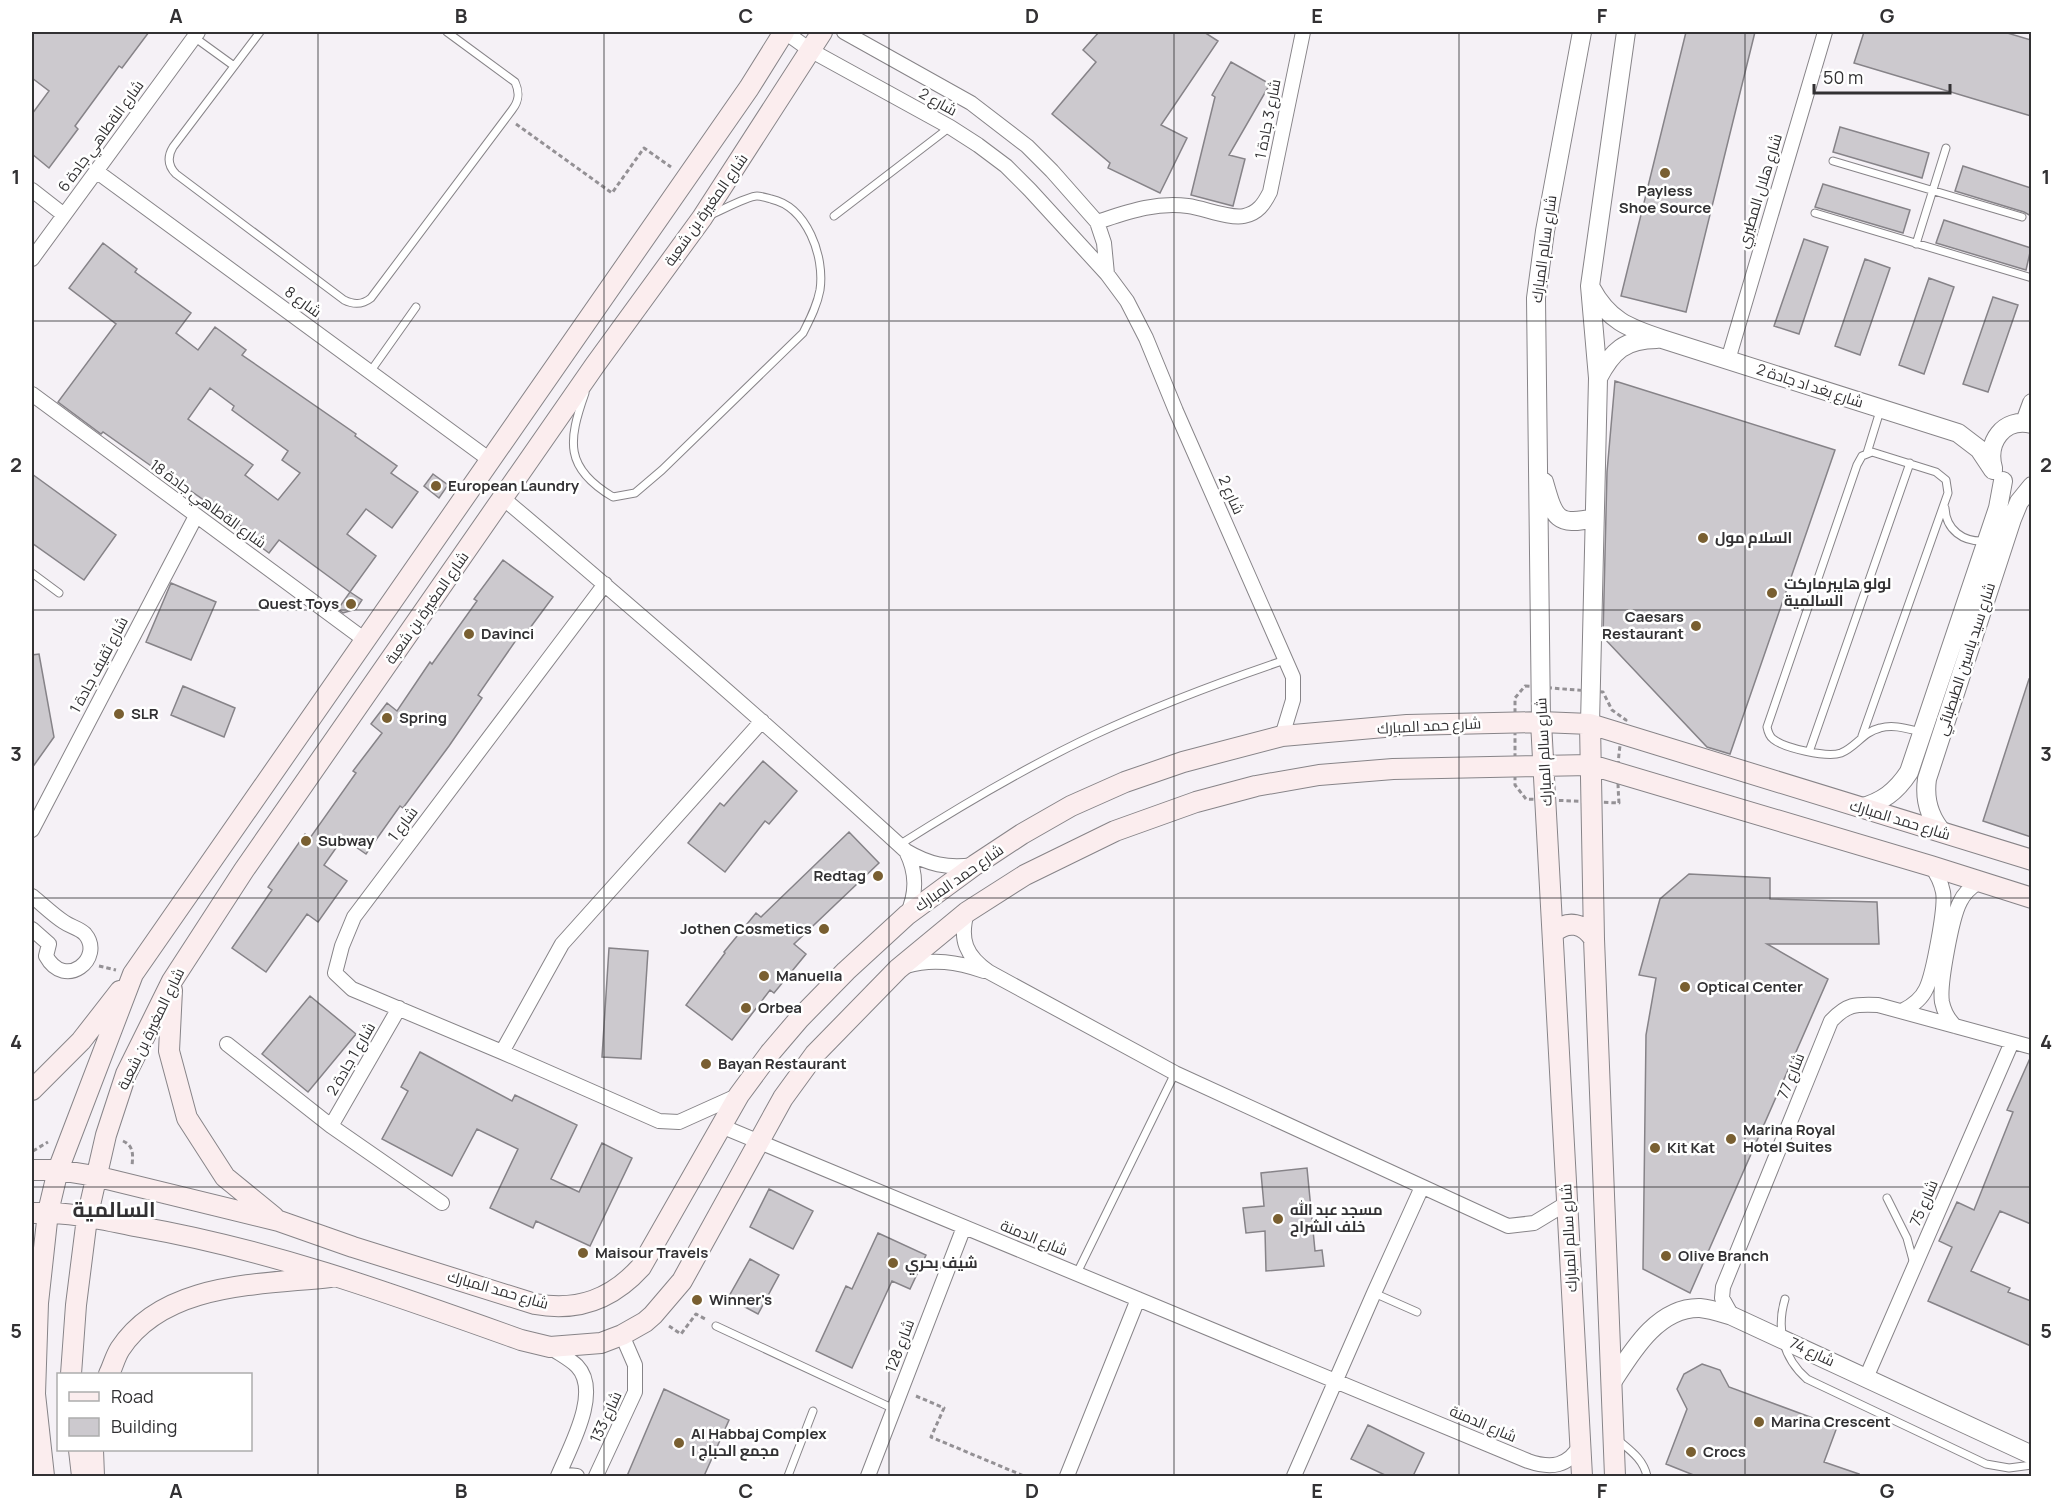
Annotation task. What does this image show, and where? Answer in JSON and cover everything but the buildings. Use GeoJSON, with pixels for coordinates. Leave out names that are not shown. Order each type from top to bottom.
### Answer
{"type":"FeatureCollection","features":[{"type":"Feature","properties":{"kind":"main road"},"geometry":{"type":"LineString","coordinates":[[32,1090],[81,1041],[133,974],[749,88],[785,32]]}},
{"type":"Feature","properties":{"kind":"main road","name":"شارع المغيرة بن شعبة"},"geometry":{"type":"LineString","coordinates":[[95,1176],[126,1074],[172,981],[244,870],[595,365],[702,218],[822,32]]}},
{"type":"Feature","properties":{"kind":"main road","name":"شارع حمد المبارك"},"geometry":{"type":"LineString","coordinates":[[95,1176],[279,1221],[520,1300],[550,1307],[585,1303],[612,1292],[641,1267],[739,1095],[799,1019],[846,971],[907,915],[975,865],[1022,834],[1071,806],[1125,782],[1184,762],[1282,736],[1407,725],[1542,722],[1590,724],[2031,860]]}},
{"type":"Feature","properties":{"kind":"main road","name":"شارع سالم المبارك"},"geometry":{"type":"LineString","coordinates":[[1542,722],[1582,1476]]}},
{"type":"Feature","properties":{"kind":"main road"},"geometry":{"type":"LineString","coordinates":[[1590,724],[1594,939],[1616,1476]]}},
{"type":"Feature","properties":{"kind":"main road"},"geometry":{"type":"LineString","coordinates":[[40,1213],[87,1218],[191,1236],[341,1276],[521,1340],[550,1347],[601,1343],[622,1335],[653,1315],[682,1281],[783,1098],[815,1054],[898,969],[968,912],[1025,875],[1115,831],[1196,802],[1256,786],[1319,775],[1393,769],[1591,765],[2031,898]]}},
{"type":"Feature","properties":{"kind":"main road"},"geometry":{"type":"LineString","coordinates":[[1554,932],[1566,924],[1579,925],[1585,928],[1594,939]]}},
{"type":"Feature","properties":{"kind":"main road"},"geometry":{"type":"LineString","coordinates":[[45,1476],[33,1390],[40,1213],[133,974]]}},
{"type":"Feature","properties":{"kind":"main road"},"geometry":{"type":"LineString","coordinates":[[172,981],[169,1051],[187,1118],[225,1177],[279,1221]]}},
{"type":"Feature","properties":{"kind":"main road"},"geometry":{"type":"LineString","coordinates":[[32,1170],[58,1170],[95,1176],[76,1305],[71,1373]]}},
{"type":"Feature","properties":{"kind":"main road"},"geometry":{"type":"LineString","coordinates":[[109,1373],[120,1349],[148,1318],[184,1299],[224,1288],[341,1276]]}},
{"type":"Feature","properties":{"kind":"main road"},"geometry":{"type":"LineString","coordinates":[[78,1451],[82,1476]]}},
{"type":"Feature","properties":{"kind":"main road"},"geometry":{"type":"LineString","coordinates":[[93,1451],[94,1476]]}},
{"type":"Feature","properties":{"kind":"street","name":"شارع 2"},"geometry":{"type":"LineString","coordinates":[[785,32],[810,50],[950,127],[1006,166],[1107,274],[1127,301],[1146,338],[1293,677],[1293,700],[1282,736]]}},
{"type":"Feature","properties":{"kind":"street","name":"شارع 2"},"geometry":{"type":"LineString","coordinates":[[844,32],[971,103],[999,124],[1052,171],[1097,222],[1104,243],[1107,274]]}},
{"type":"Feature","properties":{"kind":"street","name":"شارع 3 جادة 1"},"geometry":{"type":"LineString","coordinates":[[1097,222],[1141,208],[1156,206],[1187,206],[1239,217],[1258,209],[1267,198],[1272,184],[1302,32]]}},
{"type":"Feature","properties":{"kind":"street","name":"شارع سالم المبارك"},"geometry":{"type":"LineString","coordinates":[[1542,722],[1536,298],[1545,231],[1582,32]]}},
{"type":"Feature","properties":{"kind":"street"},"geometry":{"type":"LineString","coordinates":[[1590,724],[1598,378],[1590,286],[1626,32]]}},
{"type":"Feature","properties":{"kind":"street","name":"شارع هلال المطيري"},"geometry":{"type":"LineString","coordinates":[[1728,360],[1825,32]]}},
{"type":"Feature","properties":{"kind":"street","name":"شارع الةطاهي جادة 6"},"geometry":{"type":"LineString","coordinates":[[32,259],[196,34]]}},
{"type":"Feature","properties":{"kind":"street","name":"شارع 8"},"geometry":{"type":"LineString","coordinates":[[96,171],[490,460]]}},
{"type":"Feature","properties":{"kind":"street"},"geometry":{"type":"LineString","coordinates":[[32,190],[64,215]]}},
{"type":"Feature","properties":{"kind":"street","name":"شارع بغد اد جادة 2"},"geometry":{"type":"LineString","coordinates":[[1590,286],[1599,302],[1626,326],[1958,433],[2002,430],[2017,423],[2028,423]]}},
{"type":"Feature","properties":{"kind":"street","name":"شارع بغد اد جادة 2"},"geometry":{"type":"LineString","coordinates":[[1598,378],[1607,360],[1622,346],[1641,339],[1662,339]]}},
{"type":"Feature","properties":{"kind":"street","name":"شارع الةطاهي جادة 18"},"geometry":{"type":"LineString","coordinates":[[32,394],[365,640]]}},
{"type":"Feature","properties":{"kind":"street"},"geometry":{"type":"LineString","coordinates":[[2028,423],[2031,403]]}},
{"type":"Feature","properties":{"kind":"street","name":"شارع سيد ياسين الطبطبائي"},"geometry":{"type":"LineString","coordinates":[[1860,808],[1883,799],[1902,783],[1913,761],[1998,508],[1998,476],[1990,453],[1992,444],[2002,430]]}},
{"type":"Feature","properties":{"kind":"street","name":"شارع بغد اد جادة 2"},"geometry":{"type":"LineString","coordinates":[[1958,433],[1979,449],[1998,476]]}},
{"type":"Feature","properties":{"kind":"street"},"geometry":{"type":"LineString","coordinates":[[1537,461],[1550,504],[1557,516],[1570,522],[1594,518]]}},
{"type":"Feature","properties":{"kind":"street"},"geometry":{"type":"LineString","coordinates":[[1998,476],[2016,487],[2031,486]]}},
{"type":"Feature","properties":{"kind":"street","name":"شارع سيد ياسين الطبطبائي"},"geometry":{"type":"LineString","coordinates":[[1943,833],[1933,820],[1926,796],[1927,779],[2015,510],[2031,486]]}},
{"type":"Feature","properties":{"kind":"street"},"geometry":{"type":"LineString","coordinates":[[504,499],[762,721],[902,848],[932,864],[946,867],[975,865]]}},
{"type":"Feature","properties":{"kind":"street","name":"شارع ثقيف جادة 1"},"geometry":{"type":"LineString","coordinates":[[32,830],[196,516]]}},
{"type":"Feature","properties":{"kind":"street","name":"شارع 1"},"geometry":{"type":"LineString","coordinates":[[605,584],[354,917],[342,946],[335,973],[352,989],[659,1121],[679,1122],[739,1095]]}},
{"type":"Feature","properties":{"kind":"street"},"geometry":{"type":"LineString","coordinates":[[502,1052],[562,944],[762,721]]}},
{"type":"Feature","properties":{"kind":"street"},"geometry":{"type":"LineString","coordinates":[[1922,732],[1940,739]]}},
{"type":"Feature","properties":{"kind":"street"},"geometry":{"type":"LineString","coordinates":[[902,848],[913,869],[915,888],[907,915]]}},
{"type":"Feature","properties":{"kind":"street"},"geometry":{"type":"LineString","coordinates":[[1902,1011],[1916,1002],[1926,989],[1943,912],[1944,893],[1937,874],[1931,866]]}},
{"type":"Feature","properties":{"kind":"street"},"geometry":{"type":"LineString","coordinates":[[1955,1026],[1942,1005],[1942,988],[1957,909],[1965,893],[1979,882]]}},
{"type":"Feature","properties":{"kind":"street"},"geometry":{"type":"LineString","coordinates":[[32,896],[64,922],[79,929],[86,936],[90,945],[90,955],[78,969],[68,972],[59,970],[46,956],[49,944],[32,929]]}},
{"type":"Feature","properties":{"kind":"street"},"geometry":{"type":"LineString","coordinates":[[968,912],[964,926],[966,946],[977,964],[1174,1072],[1508,1226],[1534,1223],[1567,1203]]}},
{"type":"Feature","properties":{"kind":"street"},"geometry":{"type":"LineString","coordinates":[[898,969],[921,962],[944,960],[989,972]]}},
{"type":"Feature","properties":{"kind":"street","name":"شارع 77"},"geometry":{"type":"LineString","coordinates":[[1732,1316],[1722,1298],[1723,1287],[1831,1021],[1841,1010],[1856,1004],[1878,1005],[2031,1047]]}},
{"type":"Feature","properties":{"kind":"street","name":"شارع 1 جادة 2"},"geometry":{"type":"LineString","coordinates":[[331,1126],[399,1008]]}},
{"type":"Feature","properties":{"kind":"street","name":"شارع 75"},"geometry":{"type":"LineString","coordinates":[[1866,1377],[2013,1042]]}},
{"type":"Feature","properties":{"kind":"street"},"geometry":{"type":"LineString","coordinates":[[227,1044],[331,1126],[442,1203]]}},
{"type":"Feature","properties":{"kind":"street","name":"شارع الدمنة"},"geometry":{"type":"LineString","coordinates":[[721,1126],[1537,1464],[1546,1466],[1563,1463],[1581,1444]]}},
{"type":"Feature","properties":{"kind":"street"},"geometry":{"type":"LineString","coordinates":[[1294,1476],[1422,1187]]}},
{"type":"Feature","properties":{"kind":"street","name":"شارع 128"},"geometry":{"type":"LineString","coordinates":[[868,1476],[964,1227]]}},
{"type":"Feature","properties":{"kind":"street"},"geometry":{"type":"LineString","coordinates":[[1067,1476],[1138,1299]]}},
{"type":"Feature","properties":{"kind":"street","name":"شارع 74"},"geometry":{"type":"LineString","coordinates":[[1611,1384],[1641,1340],[1652,1329],[1667,1318],[1698,1308],[1732,1316],[1782,1338],[2031,1455]]}},
{"type":"Feature","properties":{"kind":"street","name":"شارع 133"},"geometry":{"type":"LineString","coordinates":[[596,1476],[635,1392],[634,1365],[622,1335]]}},
{"type":"Feature","properties":{"kind":"street","name":"شارع 133"},"geometry":{"type":"LineString","coordinates":[[550,1347],[578,1366],[585,1380],[587,1395],[580,1422],[559,1475],[577,1476]]}},
{"type":"Feature","properties":{"kind":"lane"},"geometry":{"type":"LineString","coordinates":[[260,32],[173,147],[169,158],[172,170],[344,300],[355,304],[361,304],[371,298],[518,100],[518,88],[515,82],[447,32]]}},
{"type":"Feature","properties":{"kind":"lane"},"geometry":{"type":"LineString","coordinates":[[196,34],[234,66]]}},
{"type":"Feature","properties":{"kind":"lane"},"geometry":{"type":"LineString","coordinates":[[834,216],[950,127]]}},
{"type":"Feature","properties":{"kind":"lane"},"geometry":{"type":"LineString","coordinates":[[1916,244],[1946,148]]}},
{"type":"Feature","properties":{"kind":"lane"},"geometry":{"type":"LineString","coordinates":[[1833,161],[2022,217]]}},
{"type":"Feature","properties":{"kind":"lane"},"geometry":{"type":"LineString","coordinates":[[595,365],[577,416],[572,447],[582,472],[600,489],[614,497],[635,493],[662,470],[803,333],[816,306],[820,288],[818,258],[813,237],[800,217],[779,201],[757,196],[702,218]]}},
{"type":"Feature","properties":{"kind":"lane"},"geometry":{"type":"LineString","coordinates":[[1815,213],[2031,278]]}},
{"type":"Feature","properties":{"kind":"lane"},"geometry":{"type":"LineString","coordinates":[[370,372],[416,307]]}},
{"type":"Feature","properties":{"kind":"lane"},"geometry":{"type":"LineString","coordinates":[[1881,408],[1866,453],[1857,465],[1768,722],[1768,732],[1773,740],[1826,755],[1842,752],[1850,748],[1862,736],[1886,726],[1922,732]]}},
{"type":"Feature","properties":{"kind":"lane"},"geometry":{"type":"LineString","coordinates":[[1866,453],[1877,452],[1942,475],[1948,486],[1944,511],[1948,522],[1955,532],[1964,538],[1986,541]]}},
{"type":"Feature","properties":{"kind":"lane"},"geometry":{"type":"LineString","coordinates":[[1809,752],[1910,463]]}},
{"type":"Feature","properties":{"kind":"lane"},"geometry":{"type":"LineString","coordinates":[[1862,736],[1946,500]]}},
{"type":"Feature","properties":{"kind":"lane"},"geometry":{"type":"LineString","coordinates":[[32,573],[59,593]]}},
{"type":"Feature","properties":{"kind":"lane"},"geometry":{"type":"LineString","coordinates":[[902,848],[995,786],[1094,735],[1190,694],[1285,660]]}},
{"type":"Feature","properties":{"kind":"lane"},"geometry":{"type":"LineString","coordinates":[[1077,1273],[1174,1072]]}},
{"type":"Feature","properties":{"kind":"lane"},"geometry":{"type":"LineString","coordinates":[[1887,1198],[1907,1238],[1915,1266]]}},
{"type":"Feature","properties":{"kind":"lane"},"geometry":{"type":"LineString","coordinates":[[1374,1293],[1417,1312]]}},
{"type":"Feature","properties":{"kind":"lane"},"geometry":{"type":"LineString","coordinates":[[1785,1299],[1781,1319],[1782,1338],[1792,1363],[1807,1379],[1986,1464],[2009,1468],[2031,1465]]}},
{"type":"Feature","properties":{"kind":"lane"},"geometry":{"type":"LineString","coordinates":[[717,1326],[894,1409]]}},
{"type":"Feature","properties":{"kind":"lane"},"geometry":{"type":"LineString","coordinates":[[788,1476],[813,1410]]}},
{"type":"Feature","properties":{"kind":"lane"},"geometry":{"type":"LineString","coordinates":[[1613,1437],[1640,1459],[1647,1476]]}},
{"type":"Feature","properties":{"kind":"path"},"geometry":{"type":"LineString","coordinates":[[507,117],[612,193],[644,148],[686,178]]}},
{"type":"Feature","properties":{"kind":"path"},"geometry":{"type":"LineString","coordinates":[[85,963],[133,974]]}},
{"type":"Feature","properties":{"kind":"path"},"geometry":{"type":"LineString","coordinates":[[32,1151],[50,1141]]}},
{"type":"Feature","properties":{"kind":"path"},"geometry":{"type":"LineString","coordinates":[[653,1315],[681,1334],[696,1314],[717,1326]]}},
{"type":"Feature","properties":{"kind":"path"},"geometry":{"type":"LineString","coordinates":[[901,1390],[944,1408],[931,1437],[1024,1476]]}},
{"type":"Feature","properties":{"kind":"place","name":"Payless Shoe Source"},"geometry":{"type":"Point","coordinates":[1665,173]}},
{"type":"Feature","properties":{"kind":"place","name":"European Laundry"},"geometry":{"type":"Point","coordinates":[436,486]}},
{"type":"Feature","properties":{"kind":"place","name":"السلام مول"},"geometry":{"type":"Point","coordinates":[1703,538]}},
{"type":"Feature","properties":{"kind":"place","name":"لولو هايبرماركت السالمية"},"geometry":{"type":"Point","coordinates":[1772,593]}},
{"type":"Feature","properties":{"kind":"place","name":"Quest Toys"},"geometry":{"type":"Point","coordinates":[351,604]}},
{"type":"Feature","properties":{"kind":"place","name":"Caesars Restaurant"},"geometry":{"type":"Point","coordinates":[1696,626]}},
{"type":"Feature","properties":{"kind":"place","name":"Davinci"},"geometry":{"type":"Point","coordinates":[469,634]}},
{"type":"Feature","properties":{"kind":"place","name":"SLR"},"geometry":{"type":"Point","coordinates":[119,714]}},
{"type":"Feature","properties":{"kind":"place","name":"Spring"},"geometry":{"type":"Point","coordinates":[387,718]}},
{"type":"Feature","properties":{"kind":"place","name":"Subway"},"geometry":{"type":"Point","coordinates":[306,841]}},
{"type":"Feature","properties":{"kind":"place","name":"Redtag"},"geometry":{"type":"Point","coordinates":[878,876]}},
{"type":"Feature","properties":{"kind":"place","name":"Jothen Cosmetics"},"geometry":{"type":"Point","coordinates":[824,929]}},
{"type":"Feature","properties":{"kind":"place","name":"Manuella"},"geometry":{"type":"Point","coordinates":[764,976]}},
{"type":"Feature","properties":{"kind":"place","name":"Optical Center"},"geometry":{"type":"Point","coordinates":[1685,987]}},
{"type":"Feature","properties":{"kind":"place","name":"Orbea"},"geometry":{"type":"Point","coordinates":[746,1008]}},
{"type":"Feature","properties":{"kind":"place","name":"Bayan Restaurant"},"geometry":{"type":"Point","coordinates":[706,1064]}},
{"type":"Feature","properties":{"kind":"place","name":"Marina Royal Hotel Suites"},"geometry":{"type":"Point","coordinates":[1731,1139]}},
{"type":"Feature","properties":{"kind":"place","name":"Kit Kat"},"geometry":{"type":"Point","coordinates":[1655,1148]}},
{"type":"Feature","properties":{"kind":"place","name":"مسجد عبد الله خلف الشراح"},"geometry":{"type":"Point","coordinates":[1278,1219]}},
{"type":"Feature","properties":{"kind":"place","name":"Maisour Travels"},"geometry":{"type":"Point","coordinates":[583,1253]}},
{"type":"Feature","properties":{"kind":"place","name":"Olive Branch"},"geometry":{"type":"Point","coordinates":[1666,1256]}},
{"type":"Feature","properties":{"kind":"place","name":"شيف بحري"},"geometry":{"type":"Point","coordinates":[893,1263]}},
{"type":"Feature","properties":{"kind":"place","name":"Winner's"},"geometry":{"type":"Point","coordinates":[697,1300]}},
{"type":"Feature","properties":{"kind":"place","name":"Marina Crescent"},"geometry":{"type":"Point","coordinates":[1759,1422]}},
{"type":"Feature","properties":{"kind":"place","name":"Al Habbaj Complex | مجمع الحباج"},"geometry":{"type":"Point","coordinates":[679,1443]}},
{"type":"Feature","properties":{"kind":"place","name":"Crocs"},"geometry":{"type":"Point","coordinates":[1691,1452]}},
{"type":"Feature","properties":{"kind":"district","name":"السالمية"},"geometry":{"type":"Point","coordinates":[114,1210]}}]}
